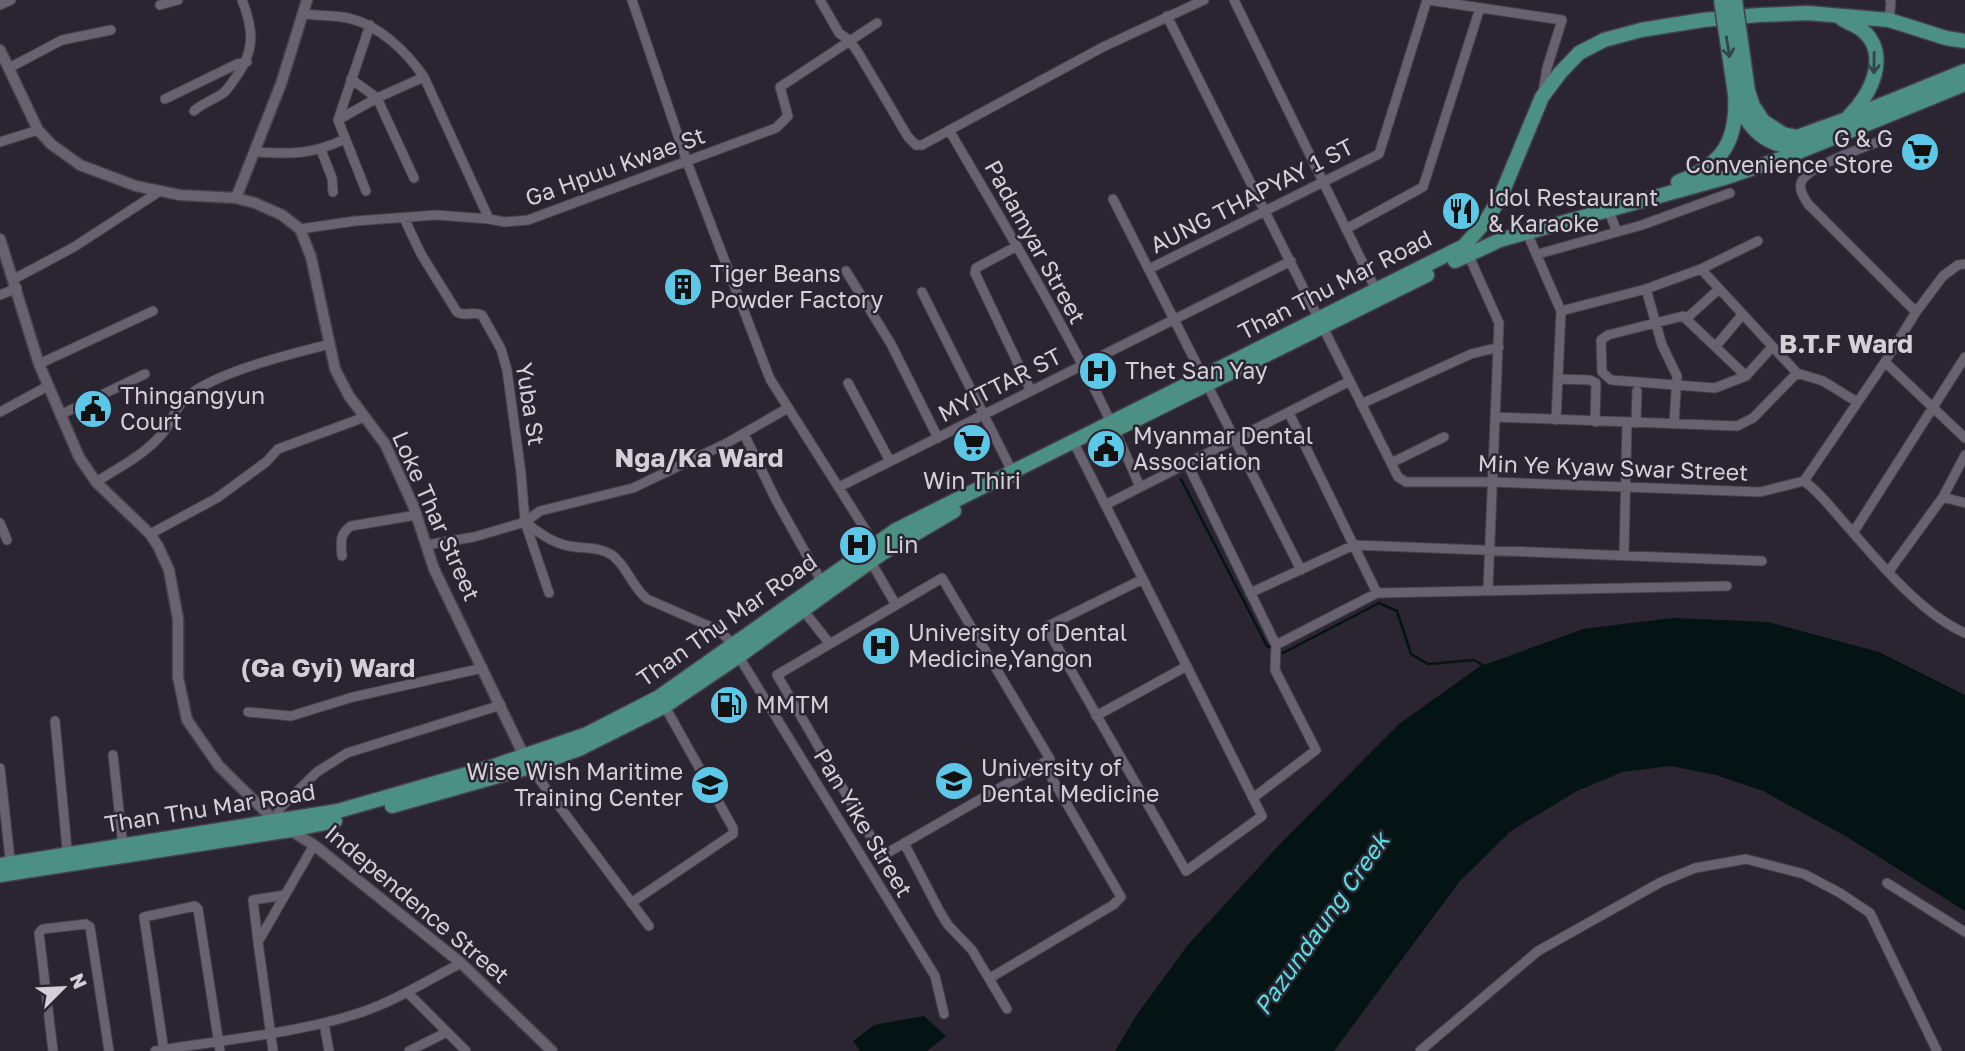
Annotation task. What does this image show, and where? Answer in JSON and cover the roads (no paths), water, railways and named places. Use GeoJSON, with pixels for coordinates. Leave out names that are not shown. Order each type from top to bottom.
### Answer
{"type":"FeatureCollection","features":[{"type":"Feature","properties":{"kind":"main road"},"geometry":{"type":"LineString","coordinates":[[1721,0],[1748,122],[1763,138],[1776,144],[1793,147],[1965,84]]}},
{"type":"Feature","properties":{"kind":"main road"},"geometry":{"type":"LineString","coordinates":[[1610,209],[1700,173],[1721,155],[1731,140],[1742,93],[1735,0]]}},
{"type":"Feature","properties":{"kind":"main road","name":"Than Thu Mar Road"},"geometry":{"type":"LineString","coordinates":[[1466,250],[1500,198],[1542,97],[1579,54],[1604,40],[1641,30],[1703,20],[1759,15],[1889,20],[1946,38],[1965,41]]}},
{"type":"Feature","properties":{"kind":"main road"},"geometry":{"type":"LineString","coordinates":[[1836,16],[1863,30],[1874,45],[1876,63],[1873,84],[1861,104],[1844,120]]}},
{"type":"Feature","properties":{"kind":"main road"},"geometry":{"type":"LineString","coordinates":[[1742,93],[1763,121],[1783,134],[1797,137],[1965,71]]}},
{"type":"Feature","properties":{"kind":"main road"},"geometry":{"type":"LineString","coordinates":[[1610,209],[1724,178],[1786,157],[1864,123]]}},
{"type":"Feature","properties":{"kind":"main road","name":"Than Thu Mar Road"},"geometry":{"type":"LineString","coordinates":[[124,851],[338,811],[579,749],[662,702],[737,651],[875,553],[896,530],[1014,475],[1466,250],[1610,209]]}},
{"type":"Feature","properties":{"kind":"main road","name":"Than Thu Mar Road"},"geometry":{"type":"LineString","coordinates":[[1014,475],[1077,449],[1114,425]]}},
{"type":"Feature","properties":{"kind":"main road","name":"Than Thu Mar Road"},"geometry":{"type":"LineString","coordinates":[[737,651],[803,610],[825,587]]}},
{"type":"Feature","properties":{"kind":"main road","name":"Than Thu Mar Road"},"geometry":{"type":"LineString","coordinates":[[6,869],[291,830],[404,804],[527,762]]}},
{"type":"Feature","properties":{"kind":"street"},"geometry":{"type":"LineString","coordinates":[[0,5],[12,0]]}},
{"type":"Feature","properties":{"kind":"street"},"geometry":{"type":"LineString","coordinates":[[160,5],[178,0]]}},
{"type":"Feature","properties":{"kind":"street"},"geometry":{"type":"LineString","coordinates":[[194,111],[224,92],[247,62],[251,48],[250,31],[242,0]]}},
{"type":"Feature","properties":{"kind":"street"},"geometry":{"type":"LineString","coordinates":[[236,198],[256,152],[307,0]]}},
{"type":"Feature","properties":{"kind":"street"},"geometry":{"type":"LineString","coordinates":[[632,0],[687,162],[768,374],[839,487],[875,553],[896,605]]}},
{"type":"Feature","properties":{"kind":"street"},"geometry":{"type":"LineString","coordinates":[[820,0],[839,33],[850,41],[912,142],[922,145],[1103,47],[1204,0]]}},
{"type":"Feature","properties":{"kind":"street"},"geometry":{"type":"LineString","coordinates":[[1234,0],[1379,295]]}},
{"type":"Feature","properties":{"kind":"street"},"geometry":{"type":"LineString","coordinates":[[1427,0],[1562,20],[1547,68],[1542,97]]}},
{"type":"Feature","properties":{"kind":"street","name":"AUNG THAPYAY 1 ST"},"geometry":{"type":"LineString","coordinates":[[1149,269],[1379,154],[1427,0]]}},
{"type":"Feature","properties":{"kind":"street"},"geometry":{"type":"LineString","coordinates":[[1889,20],[1890,0]]}},
{"type":"Feature","properties":{"kind":"street"},"geometry":{"type":"LineString","coordinates":[[1346,229],[1423,187],[1480,8]]}},
{"type":"Feature","properties":{"kind":"street"},"geometry":{"type":"LineString","coordinates":[[304,15],[347,18],[370,25],[416,65],[489,219]]}},
{"type":"Feature","properties":{"kind":"street"},"geometry":{"type":"LineString","coordinates":[[1167,16],[1391,463],[1444,437]]}},
{"type":"Feature","properties":{"kind":"street","name":"Ga Hpuu Kwae St"},"geometry":{"type":"LineString","coordinates":[[300,229],[355,221],[436,215],[505,222],[528,220],[776,128],[788,116],[780,86],[877,23]]}},
{"type":"Feature","properties":{"kind":"street"},"geometry":{"type":"LineString","coordinates":[[366,191],[338,120],[370,25]]}},
{"type":"Feature","properties":{"kind":"street"},"geometry":{"type":"LineString","coordinates":[[9,68],[62,40],[111,30]]}},
{"type":"Feature","properties":{"kind":"street"},"geometry":{"type":"LineString","coordinates":[[0,50],[38,130],[51,144],[80,165],[136,186],[180,195],[236,198],[255,203],[282,215],[300,229]]}},
{"type":"Feature","properties":{"kind":"street"},"geometry":{"type":"LineString","coordinates":[[165,99],[237,64],[247,62]]}},
{"type":"Feature","properties":{"kind":"street"},"geometry":{"type":"LineString","coordinates":[[338,120],[377,98],[424,77]]}},
{"type":"Feature","properties":{"kind":"street"},"geometry":{"type":"LineString","coordinates":[[351,79],[377,98],[414,178]]}},
{"type":"Feature","properties":{"kind":"street"},"geometry":{"type":"LineString","coordinates":[[0,142],[38,130]]}},
{"type":"Feature","properties":{"kind":"street","name":"Padamyar Street"},"geometry":{"type":"LineString","coordinates":[[949,130],[1017,246],[1114,425],[1140,487]]}},
{"type":"Feature","properties":{"kind":"street"},"geometry":{"type":"LineString","coordinates":[[256,152],[293,154],[321,150],[345,139]]}},
{"type":"Feature","properties":{"kind":"street"},"geometry":{"type":"LineString","coordinates":[[1886,139],[1846,154],[1806,175],[1801,182],[1802,193],[1808,204],[1916,312]]}},
{"type":"Feature","properties":{"kind":"street"},"geometry":{"type":"LineString","coordinates":[[321,150],[332,178],[333,192]]}},
{"type":"Feature","properties":{"kind":"street"},"geometry":{"type":"LineString","coordinates":[[0,295],[160,191]]}},
{"type":"Feature","properties":{"kind":"street"},"geometry":{"type":"LineString","coordinates":[[1538,254],[1617,232],[1730,193]]}},
{"type":"Feature","properties":{"kind":"street"},"geometry":{"type":"LineString","coordinates":[[1113,199],[1301,569]]}},
{"type":"Feature","properties":{"kind":"street"},"geometry":{"type":"LineString","coordinates":[[1610,209],[1617,232]]}},
{"type":"Feature","properties":{"kind":"street","name":"Yuba St"},"geometry":{"type":"LineString","coordinates":[[404,218],[421,254],[457,313],[460,315],[477,312],[482,315],[500,349],[507,370],[525,522],[549,593]]}},
{"type":"Feature","properties":{"kind":"street","name":"Loke Thar Street"},"geometry":{"type":"LineString","coordinates":[[300,229],[311,257],[335,369],[349,396],[385,444],[417,515],[434,569],[527,762]]}},
{"type":"Feature","properties":{"kind":"street"},"geometry":{"type":"LineString","coordinates":[[1527,233],[1561,311],[1556,420]]}},
{"type":"Feature","properties":{"kind":"street","name":"Independence Street"},"geometry":{"type":"LineString","coordinates":[[0,239],[3,257],[15,283],[39,364],[79,457],[96,482],[150,534],[169,570],[178,619],[178,677],[187,720],[219,766],[275,821],[314,845],[461,963],[552,1051]]}},
{"type":"Feature","properties":{"kind":"street"},"geometry":{"type":"LineString","coordinates":[[1561,311],[1646,289],[1701,269],[1758,241]]}},
{"type":"Feature","properties":{"kind":"street"},"geometry":{"type":"LineString","coordinates":[[1017,246],[976,268],[975,273],[1031,391]]}},
{"type":"Feature","properties":{"kind":"street"},"geometry":{"type":"LineString","coordinates":[[1466,250],[1499,323],[1488,589]]}},
{"type":"Feature","properties":{"kind":"street","name":"MYITTAR ST"},"geometry":{"type":"LineString","coordinates":[[839,487],[1291,261]]}},
{"type":"Feature","properties":{"kind":"street"},"geometry":{"type":"LineString","coordinates":[[1965,264],[1958,265],[1943,276],[1916,312],[1804,481],[1815,489],[1853,533],[1934,616],[1965,633]]}},
{"type":"Feature","properties":{"kind":"street"},"geometry":{"type":"LineString","coordinates":[[1701,269],[1797,373],[1823,381],[1857,402]]}},
{"type":"Feature","properties":{"kind":"street"},"geometry":{"type":"LineString","coordinates":[[846,271],[891,344],[938,438]]}},
{"type":"Feature","properties":{"kind":"street"},"geometry":{"type":"LineString","coordinates":[[1646,289],[1663,349],[1675,372],[1677,385],[1674,424]]}},
{"type":"Feature","properties":{"kind":"street"},"geometry":{"type":"LineString","coordinates":[[1687,318],[1718,289]]}},
{"type":"Feature","properties":{"kind":"street"},"geometry":{"type":"LineString","coordinates":[[922,292],[1014,475]]}},
{"type":"Feature","properties":{"kind":"street"},"geometry":{"type":"LineString","coordinates":[[39,364],[153,311]]}},
{"type":"Feature","properties":{"kind":"street"},"geometry":{"type":"LineString","coordinates":[[1716,346],[1742,315]]}},
{"type":"Feature","properties":{"kind":"street"},"geometry":{"type":"LineString","coordinates":[[1746,376],[1687,318],[1681,316],[1605,337],[1601,345],[1602,372],[1611,380],[1716,388],[1746,376],[1772,347]]}},
{"type":"Feature","properties":{"kind":"street"},"geometry":{"type":"LineString","coordinates":[[96,482],[149,447],[163,433],[186,397],[196,390],[215,379],[330,344]]}},
{"type":"Feature","properties":{"kind":"street"},"geometry":{"type":"LineString","coordinates":[[1361,404],[1471,354],[1499,347]]}},
{"type":"Feature","properties":{"kind":"street"},"geometry":{"type":"LineString","coordinates":[[1853,533],[1965,357]]}},
{"type":"Feature","properties":{"kind":"street"},"geometry":{"type":"LineString","coordinates":[[1885,362],[1965,438]]}},
{"type":"Feature","properties":{"kind":"street"},"geometry":{"type":"LineString","coordinates":[[1495,417],[1737,426],[1753,418],[1797,373]]}},
{"type":"Feature","properties":{"kind":"street"},"geometry":{"type":"LineString","coordinates":[[60,415],[145,374]]}},
{"type":"Feature","properties":{"kind":"street"},"geometry":{"type":"LineString","coordinates":[[1558,379],[1590,380],[1595,383],[1595,422]]}},
{"type":"Feature","properties":{"kind":"street"},"geometry":{"type":"LineString","coordinates":[[1105,505],[1350,381]]}},
{"type":"Feature","properties":{"kind":"street"},"geometry":{"type":"LineString","coordinates":[[848,383],[890,461]]}},
{"type":"Feature","properties":{"kind":"street"},"geometry":{"type":"LineString","coordinates":[[0,412],[48,387]]}},
{"type":"Feature","properties":{"kind":"street"},"geometry":{"type":"LineString","coordinates":[[1624,555],[1631,423],[1637,391]]}},
{"type":"Feature","properties":{"kind":"street"},"geometry":{"type":"LineString","coordinates":[[426,545],[474,537],[525,522],[540,511],[633,488],[744,434],[788,408]]}},
{"type":"Feature","properties":{"kind":"street"},"geometry":{"type":"LineString","coordinates":[[1289,413],[1377,593]]}},
{"type":"Feature","properties":{"kind":"street"},"geometry":{"type":"LineString","coordinates":[[150,534],[218,498],[266,462],[278,449],[365,417]]}},
{"type":"Feature","properties":{"kind":"street"},"geometry":{"type":"LineString","coordinates":[[744,434],[776,499],[825,587]]}},
{"type":"Feature","properties":{"kind":"street"},"geometry":{"type":"LineString","coordinates":[[1077,449],[1105,505],[1143,579],[1187,666],[1262,816],[1186,871],[1046,627],[1143,579]]}},
{"type":"Feature","properties":{"kind":"street"},"geometry":{"type":"LineString","coordinates":[[1889,571],[1943,497],[1965,455]]}},
{"type":"Feature","properties":{"kind":"street","name":"Min Ye Kyaw Swar Street"},"geometry":{"type":"LineString","coordinates":[[1391,463],[1398,477],[1406,482],[1493,482],[1760,492],[1804,481]]}},
{"type":"Feature","properties":{"kind":"street"},"geometry":{"type":"LineString","coordinates":[[1187,464],[1276,645],[1275,670],[1316,750],[1253,798]]}},
{"type":"Feature","properties":{"kind":"street"},"geometry":{"type":"LineString","coordinates":[[1943,497],[1965,503]]}},
{"type":"Feature","properties":{"kind":"street"},"geometry":{"type":"LineString","coordinates":[[342,556],[343,531],[351,526],[417,515]]}},
{"type":"Feature","properties":{"kind":"street"},"geometry":{"type":"LineString","coordinates":[[525,522],[546,538],[568,546],[600,549],[614,557],[638,592],[647,599],[718,630],[737,651]]}},
{"type":"Feature","properties":{"kind":"street"},"geometry":{"type":"LineString","coordinates":[[0,523],[7,540]]}},
{"type":"Feature","properties":{"kind":"street"},"geometry":{"type":"LineString","coordinates":[[1250,593],[1354,545],[1762,561]]}},
{"type":"Feature","properties":{"kind":"street"},"geometry":{"type":"LineString","coordinates":[[942,578],[1050,759],[882,856],[777,675],[896,605],[942,578]]}},
{"type":"Feature","properties":{"kind":"street"},"geometry":{"type":"LineString","coordinates":[[1276,645],[1377,593],[1727,586]]}},
{"type":"Feature","properties":{"kind":"street"},"geometry":{"type":"LineString","coordinates":[[803,610],[830,644]]}},
{"type":"Feature","properties":{"kind":"street","name":"Pan Yike Street"},"geometry":{"type":"LineString","coordinates":[[737,651],[935,976],[944,1014]]}},
{"type":"Feature","properties":{"kind":"street"},"geometry":{"type":"LineString","coordinates":[[1096,716],[1187,666]]}},
{"type":"Feature","properties":{"kind":"street"},"geometry":{"type":"LineString","coordinates":[[248,712],[290,716],[353,697],[483,668]]}},
{"type":"Feature","properties":{"kind":"street"},"geometry":{"type":"LineString","coordinates":[[631,903],[733,834],[733,828],[662,702]]}},
{"type":"Feature","properties":{"kind":"street"},"geometry":{"type":"LineString","coordinates":[[275,821],[280,808],[324,766],[337,758],[387,739],[501,705]]}},
{"type":"Feature","properties":{"kind":"street"},"geometry":{"type":"LineString","coordinates":[[55,721],[68,860]]}},
{"type":"Feature","properties":{"kind":"street"},"geometry":{"type":"LineString","coordinates":[[113,755],[124,851]]}},
{"type":"Feature","properties":{"kind":"street"},"geometry":{"type":"LineString","coordinates":[[527,762],[649,926]]}},
{"type":"Feature","properties":{"kind":"street"},"geometry":{"type":"LineString","coordinates":[[990,978],[1113,905],[1121,897],[1043,763]]}},
{"type":"Feature","properties":{"kind":"street"},"geometry":{"type":"LineString","coordinates":[[0,768],[6,869]]}},
{"type":"Feature","properties":{"kind":"street"},"geometry":{"type":"LineString","coordinates":[[904,843],[948,925],[972,950],[1007,1009]]}},
{"type":"Feature","properties":{"kind":"street"},"geometry":{"type":"LineString","coordinates":[[258,942],[314,845]]}},
{"type":"Feature","properties":{"kind":"street"},"geometry":{"type":"LineString","coordinates":[[1420,1051],[1538,951],[1661,882],[1695,868],[1746,859],[1804,874],[1840,892],[1870,913],[1937,1051]]}},
{"type":"Feature","properties":{"kind":"street"},"geometry":{"type":"LineString","coordinates":[[1887,884],[1965,932]]}},
{"type":"Feature","properties":{"kind":"street"},"geometry":{"type":"LineString","coordinates":[[273,1051],[252,901],[255,898],[285,895]]}},
{"type":"Feature","properties":{"kind":"street"},"geometry":{"type":"LineString","coordinates":[[219,1046],[198,909],[195,906],[145,915],[161,1051],[219,1046],[367,1011],[461,963]]}},
{"type":"Feature","properties":{"kind":"street"},"geometry":{"type":"LineString","coordinates":[[53,1051],[40,931],[88,925],[109,1051]]}},
{"type":"Feature","properties":{"kind":"street"},"geometry":{"type":"LineString","coordinates":[[407,992],[466,1051]]}},
{"type":"Feature","properties":{"kind":"street"},"geometry":{"type":"LineString","coordinates":[[324,1023],[329,1051]]}},
{"type":"Feature","properties":{"kind":"street"},"geometry":{"type":"LineString","coordinates":[[409,1051],[447,1032]]}},
{"type":"Feature","properties":{"kind":"water","name":"Pazundaung Creek"},"geometry":{"type":"Polygon","coordinates":[[[1673,618],[1768,622],[1879,652],[1965,695],[1965,911],[1847,837],[1763,791],[1716,775],[1671,766],[1622,772],[1577,791],[1511,831],[1460,881],[1334,1051],[1115,1051],[1136,1016],[1187,946],[1280,844],[1399,724],[1479,667],[1583,629],[1673,618]]]}},
{"type":"Feature","properties":{"kind":"water"},"geometry":{"type":"Polygon","coordinates":[[[924,1016],[946,1036],[927,1051],[860,1051],[853,1041],[874,1025],[924,1016]]]}},
{"type":"Feature","properties":{"kind":"waterway"},"geometry":{"type":"LineString","coordinates":[[1181,479],[1267,646],[1283,653],[1379,603],[1397,611],[1411,654],[1428,664],[1474,660],[1486,667]]}},
{"type":"Feature","properties":{"kind":"place","name":"G & G Convenience Store"},"geometry":{"type":"Point","coordinates":[1920,152]}},
{"type":"Feature","properties":{"kind":"place","name":"Idol Restaurant & Karaoke"},"geometry":{"type":"Point","coordinates":[1461,211]}},
{"type":"Feature","properties":{"kind":"place","name":"Tiger Beans Powder Factory"},"geometry":{"type":"Point","coordinates":[683,287]}},
{"type":"Feature","properties":{"kind":"place","name":"Thet San Yay"},"geometry":{"type":"Point","coordinates":[1098,371]}},
{"type":"Feature","properties":{"kind":"place","name":"Thingangyun Court"},"geometry":{"type":"Point","coordinates":[93,409]}},
{"type":"Feature","properties":{"kind":"place","name":"Win Thiri"},"geometry":{"type":"Point","coordinates":[972,443]}},
{"type":"Feature","properties":{"kind":"place","name":"Myanmar Dental Association"},"geometry":{"type":"Point","coordinates":[1106,449]}},
{"type":"Feature","properties":{"kind":"place","name":"Lin"},"geometry":{"type":"Point","coordinates":[858,545]}},
{"type":"Feature","properties":{"kind":"place","name":"University of Dental Medicine,Yangon"},"geometry":{"type":"Point","coordinates":[881,646]}},
{"type":"Feature","properties":{"kind":"place","name":"MMTM"},"geometry":{"type":"Point","coordinates":[729,705]}},
{"type":"Feature","properties":{"kind":"place","name":"University of Dental Medicine"},"geometry":{"type":"Point","coordinates":[954,781]}},
{"type":"Feature","properties":{"kind":"place","name":"Wise Wish Maritime Training Center"},"geometry":{"type":"Point","coordinates":[710,785]}},
{"type":"Feature","properties":{"kind":"district","name":"B.T.F Ward"},"geometry":{"type":"Point","coordinates":[1846,344]}},
{"type":"Feature","properties":{"kind":"district","name":"Nga/Ka Ward"},"geometry":{"type":"Point","coordinates":[699,458]}},
{"type":"Feature","properties":{"kind":"district","name":"(Ga Gyi) Ward"},"geometry":{"type":"Point","coordinates":[328,668]}}]}
